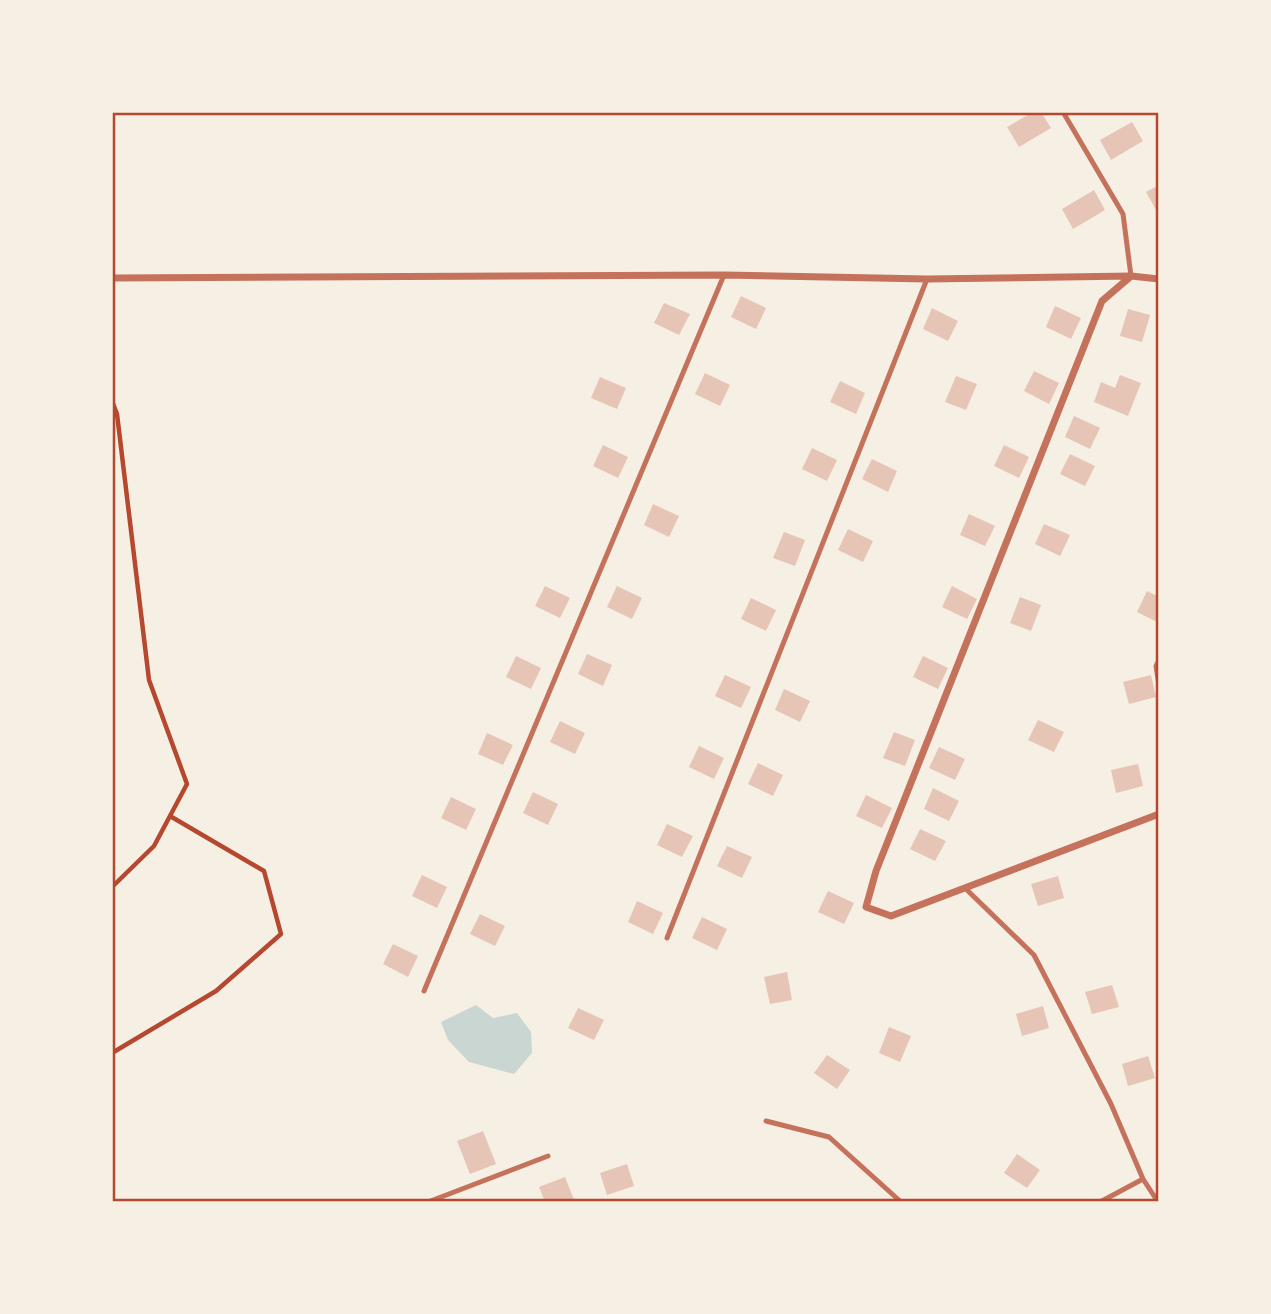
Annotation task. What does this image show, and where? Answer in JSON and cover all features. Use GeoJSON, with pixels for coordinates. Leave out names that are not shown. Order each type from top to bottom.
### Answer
{"type":"FeatureCollection","features":[{"type":"Feature","properties":{"kind":"street"},"geometry":{"type":"LineString","coordinates":[[112,278],[724,275],[927,279],[1131,276],[1159,279]]}},
{"type":"Feature","properties":{"kind":"street"},"geometry":{"type":"LineString","coordinates":[[1131,276],[1102,301],[876,872],[866,907],[891,916],[1159,814]]}},
{"type":"Feature","properties":{"kind":"lane"},"geometry":{"type":"LineString","coordinates":[[1063,112],[1123,214],[1131,276]]}},
{"type":"Feature","properties":{"kind":"lane"},"geometry":{"type":"LineString","coordinates":[[424,991],[724,275]]}},
{"type":"Feature","properties":{"kind":"lane"},"geometry":{"type":"LineString","coordinates":[[667,937],[927,279]]}},
{"type":"Feature","properties":{"kind":"lane"},"geometry":{"type":"LineString","coordinates":[[1159,660],[1156,666],[1159,685]]}},
{"type":"Feature","properties":{"kind":"lane"},"geometry":{"type":"LineString","coordinates":[[965,889],[1034,955],[1111,1104],[1143,1179],[1158,1202]]}},
{"type":"Feature","properties":{"kind":"lane"},"geometry":{"type":"LineString","coordinates":[[766,1121],[830,1137],[901,1202]]}},
{"type":"Feature","properties":{"kind":"lane"},"geometry":{"type":"LineString","coordinates":[[428,1202],[548,1156]]}},
{"type":"Feature","properties":{"kind":"lane"},"geometry":{"type":"LineString","coordinates":[[1100,1202],[1143,1179]]}},
{"type":"Feature","properties":{"kind":"path"},"geometry":{"type":"LineString","coordinates":[[112,401],[117,414],[149,680],[187,784],[154,846],[112,887]]}},
{"type":"Feature","properties":{"kind":"path"},"geometry":{"type":"LineString","coordinates":[[112,1053],[216,991],[281,934],[264,871],[170,816]]}},
{"type":"Feature","properties":{"kind":"shaded area"},"geometry":{"type":"Polygon","coordinates":[[[476,1005],[493,1018],[517,1013],[531,1032],[532,1053],[514,1074],[469,1062],[448,1040],[441,1022],[476,1005]]]}},
{"type":"Feature","properties":{"kind":"building"},"geometry":{"type":"Polygon","coordinates":[[[1033,112],[1041,112],[1051,128],[1019,147],[1007,127],[1033,112]]]}},
{"type":"Feature","properties":{"kind":"building"},"geometry":{"type":"Polygon","coordinates":[[[1132,122],[1143,141],[1111,160],[1100,140],[1132,122]]]}},
{"type":"Feature","properties":{"kind":"building"},"geometry":{"type":"Polygon","coordinates":[[[1159,185],[1159,211],[1157,212],[1146,192],[1159,185]]]}},
{"type":"Feature","properties":{"kind":"building"},"geometry":{"type":"Polygon","coordinates":[[[1094,190],[1105,210],[1073,229],[1062,209],[1094,190]]]}},
{"type":"Feature","properties":{"kind":"building"},"geometry":{"type":"Polygon","coordinates":[[[741,296],[766,308],[756,329],[731,317],[741,296]]]}},
{"type":"Feature","properties":{"kind":"building"},"geometry":{"type":"Polygon","coordinates":[[[664,303],[690,314],[679,335],[654,323],[664,303]]]}},
{"type":"Feature","properties":{"kind":"building"},"geometry":{"type":"Polygon","coordinates":[[[1055,306],[1081,318],[1071,339],[1046,327],[1055,306]]]}},
{"type":"Feature","properties":{"kind":"building"},"geometry":{"type":"Polygon","coordinates":[[[932,308],[958,321],[948,341],[923,329],[932,308]]]}},
{"type":"Feature","properties":{"kind":"building"},"geometry":{"type":"Polygon","coordinates":[[[1128,309],[1150,315],[1142,342],[1120,336],[1128,309]]]}},
{"type":"Feature","properties":{"kind":"building"},"geometry":{"type":"Polygon","coordinates":[[[1034,371],[1059,383],[1049,404],[1024,391],[1034,371]]]}},
{"type":"Feature","properties":{"kind":"building"},"geometry":{"type":"Polygon","coordinates":[[[705,373],[730,385],[720,406],[695,394],[705,373]]]}},
{"type":"Feature","properties":{"kind":"building"},"geometry":{"type":"Polygon","coordinates":[[[1120,375],[1141,383],[1128,416],[1094,402],[1101,382],[1115,388],[1120,375]]]}},
{"type":"Feature","properties":{"kind":"building"},"geometry":{"type":"Polygon","coordinates":[[[956,376],[977,384],[966,410],[945,402],[956,376]]]}},
{"type":"Feature","properties":{"kind":"building"},"geometry":{"type":"Polygon","coordinates":[[[600,377],[626,388],[617,409],[591,398],[600,377]]]}},
{"type":"Feature","properties":{"kind":"building"},"geometry":{"type":"Polygon","coordinates":[[[840,381],[865,393],[856,414],[830,402],[840,381]]]}},
{"type":"Feature","properties":{"kind":"building"},"geometry":{"type":"Polygon","coordinates":[[[1074,416],[1100,428],[1090,449],[1065,437],[1074,416]]]}},
{"type":"Feature","properties":{"kind":"building"},"geometry":{"type":"Polygon","coordinates":[[[603,445],[628,457],[618,478],[593,466],[603,445]]]}},
{"type":"Feature","properties":{"kind":"building"},"geometry":{"type":"Polygon","coordinates":[[[1004,445],[1029,457],[1019,478],[994,466],[1004,445]]]}},
{"type":"Feature","properties":{"kind":"building"},"geometry":{"type":"Polygon","coordinates":[[[812,448],[837,460],[827,481],[802,469],[812,448]]]}},
{"type":"Feature","properties":{"kind":"building"},"geometry":{"type":"Polygon","coordinates":[[[1070,454],[1095,466],[1085,486],[1060,474],[1070,454]]]}},
{"type":"Feature","properties":{"kind":"building"},"geometry":{"type":"Polygon","coordinates":[[[872,459],[897,471],[888,492],[862,479],[872,459]]]}},
{"type":"Feature","properties":{"kind":"building"},"geometry":{"type":"Polygon","coordinates":[[[653,504],[679,516],[669,537],[644,525],[653,504]]]}},
{"type":"Feature","properties":{"kind":"building"},"geometry":{"type":"Polygon","coordinates":[[[969,514],[995,526],[985,546],[960,535],[969,514]]]}},
{"type":"Feature","properties":{"kind":"building"},"geometry":{"type":"Polygon","coordinates":[[[1044,524],[1070,535],[1060,556],[1035,544],[1044,524]]]}},
{"type":"Feature","properties":{"kind":"building"},"geometry":{"type":"Polygon","coordinates":[[[848,529],[873,541],[863,562],[838,550],[848,529]]]}},
{"type":"Feature","properties":{"kind":"building"},"geometry":{"type":"Polygon","coordinates":[[[784,532],[805,540],[795,566],[773,558],[784,532]]]}},
{"type":"Feature","properties":{"kind":"building"},"geometry":{"type":"Polygon","coordinates":[[[545,586],[570,598],[560,618],[535,606],[545,586]]]}},
{"type":"Feature","properties":{"kind":"building"},"geometry":{"type":"Polygon","coordinates":[[[617,586],[642,598],[632,619],[607,607],[617,586]]]}},
{"type":"Feature","properties":{"kind":"building"},"geometry":{"type":"Polygon","coordinates":[[[952,586],[977,599],[967,619],[942,607],[952,586]]]}},
{"type":"Feature","properties":{"kind":"building"},"geometry":{"type":"Polygon","coordinates":[[[1147,591],[1159,597],[1159,623],[1137,612],[1147,591]]]}},
{"type":"Feature","properties":{"kind":"building"},"geometry":{"type":"Polygon","coordinates":[[[1020,597],[1041,605],[1031,631],[1010,623],[1020,597]]]}},
{"type":"Feature","properties":{"kind":"building"},"geometry":{"type":"Polygon","coordinates":[[[751,598],[776,610],[766,631],[741,619],[751,598]]]}},
{"type":"Feature","properties":{"kind":"building"},"geometry":{"type":"Polygon","coordinates":[[[587,654],[612,665],[603,686],[578,674],[587,654]]]}},
{"type":"Feature","properties":{"kind":"building"},"geometry":{"type":"Polygon","coordinates":[[[516,656],[541,668],[531,689],[506,677],[516,656]]]}},
{"type":"Feature","properties":{"kind":"building"},"geometry":{"type":"Polygon","coordinates":[[[923,656],[948,668],[938,689],[913,677],[923,656]]]}},
{"type":"Feature","properties":{"kind":"building"},"geometry":{"type":"Polygon","coordinates":[[[725,675],[751,687],[741,708],[715,696],[725,675]]]}},
{"type":"Feature","properties":{"kind":"building"},"geometry":{"type":"Polygon","coordinates":[[[1151,675],[1156,697],[1129,704],[1123,682],[1151,675]]]}},
{"type":"Feature","properties":{"kind":"building"},"geometry":{"type":"Polygon","coordinates":[[[784,689],[810,701],[800,722],[775,710],[784,689]]]}},
{"type":"Feature","properties":{"kind":"building"},"geometry":{"type":"Polygon","coordinates":[[[1038,720],[1064,732],[1054,752],[1028,740],[1038,720]]]}},
{"type":"Feature","properties":{"kind":"building"},"geometry":{"type":"Polygon","coordinates":[[[560,721],[585,733],[575,754],[550,742],[560,721]]]}},
{"type":"Feature","properties":{"kind":"building"},"geometry":{"type":"Polygon","coordinates":[[[894,732],[915,740],[905,766],[883,758],[894,732]]]}},
{"type":"Feature","properties":{"kind":"building"},"geometry":{"type":"Polygon","coordinates":[[[487,733],[513,745],[503,765],[478,754],[487,733]]]}},
{"type":"Feature","properties":{"kind":"building"},"geometry":{"type":"Polygon","coordinates":[[[699,746],[724,758],[714,779],[689,767],[699,746]]]}},
{"type":"Feature","properties":{"kind":"building"},"geometry":{"type":"Polygon","coordinates":[[[939,747],[965,759],[955,780],[929,768],[939,747]]]}},
{"type":"Feature","properties":{"kind":"building"},"geometry":{"type":"Polygon","coordinates":[[[758,763],[783,775],[773,796],[748,784],[758,763]]]}},
{"type":"Feature","properties":{"kind":"building"},"geometry":{"type":"Polygon","coordinates":[[[1138,764],[1143,786],[1116,793],[1111,770],[1138,764]]]}},
{"type":"Feature","properties":{"kind":"building"},"geometry":{"type":"Polygon","coordinates":[[[933,788],[959,801],[949,821],[924,809],[933,788]]]}},
{"type":"Feature","properties":{"kind":"building"},"geometry":{"type":"Polygon","coordinates":[[[533,792],[558,804],[548,825],[523,813],[533,792]]]}},
{"type":"Feature","properties":{"kind":"building"},"geometry":{"type":"Polygon","coordinates":[[[866,795],[892,808],[882,828],[856,816],[866,795]]]}},
{"type":"Feature","properties":{"kind":"building"},"geometry":{"type":"Polygon","coordinates":[[[451,797],[476,809],[466,830],[441,818],[451,797]]]}},
{"type":"Feature","properties":{"kind":"building"},"geometry":{"type":"Polygon","coordinates":[[[667,824],[693,836],[682,857],[657,845],[667,824]]]}},
{"type":"Feature","properties":{"kind":"building"},"geometry":{"type":"Polygon","coordinates":[[[920,829],[946,841],[935,861],[910,849],[920,829]]]}},
{"type":"Feature","properties":{"kind":"building"},"geometry":{"type":"Polygon","coordinates":[[[727,846],[752,857],[742,878],[717,866],[727,846]]]}},
{"type":"Feature","properties":{"kind":"building"},"geometry":{"type":"Polygon","coordinates":[[[422,875],[447,887],[437,908],[412,896],[422,875]]]}},
{"type":"Feature","properties":{"kind":"building"},"geometry":{"type":"Polygon","coordinates":[[[1058,876],[1064,898],[1038,906],[1031,884],[1058,876]]]}},
{"type":"Feature","properties":{"kind":"building"},"geometry":{"type":"Polygon","coordinates":[[[828,891],[854,903],[844,924],[818,912],[828,891]]]}},
{"type":"Feature","properties":{"kind":"building"},"geometry":{"type":"Polygon","coordinates":[[[637,901],[663,913],[653,934],[628,922],[637,901]]]}},
{"type":"Feature","properties":{"kind":"building"},"geometry":{"type":"Polygon","coordinates":[[[480,914],[505,926],[495,946],[470,934],[480,914]]]}},
{"type":"Feature","properties":{"kind":"building"},"geometry":{"type":"Polygon","coordinates":[[[702,917],[727,929],[717,950],[692,938],[702,917]]]}},
{"type":"Feature","properties":{"kind":"building"},"geometry":{"type":"Polygon","coordinates":[[[393,944],[418,956],[408,977],[383,964],[393,944]]]}},
{"type":"Feature","properties":{"kind":"building"},"geometry":{"type":"Polygon","coordinates":[[[787,972],[792,1000],[770,1004],[764,977],[787,972]]]}},
{"type":"Feature","properties":{"kind":"building"},"geometry":{"type":"Polygon","coordinates":[[[1112,985],[1119,1007],[1092,1014],[1085,992],[1112,985]]]}},
{"type":"Feature","properties":{"kind":"building"},"geometry":{"type":"Polygon","coordinates":[[[1043,1006],[1049,1028],[1022,1036],[1016,1014],[1043,1006]]]}},
{"type":"Feature","properties":{"kind":"building"},"geometry":{"type":"Polygon","coordinates":[[[578,1008],[604,1020],[594,1040],[568,1028],[578,1008]]]}},
{"type":"Feature","properties":{"kind":"building"},"geometry":{"type":"Polygon","coordinates":[[[889,1027],[911,1036],[900,1062],[879,1053],[889,1027]]]}},
{"type":"Feature","properties":{"kind":"building"},"geometry":{"type":"Polygon","coordinates":[[[827,1055],[850,1070],[837,1089],[814,1073],[827,1055]]]}},
{"type":"Feature","properties":{"kind":"building"},"geometry":{"type":"Polygon","coordinates":[[[1148,1056],[1155,1078],[1128,1086],[1122,1064],[1148,1056]]]}},
{"type":"Feature","properties":{"kind":"building"},"geometry":{"type":"Polygon","coordinates":[[[483,1131],[496,1164],[470,1174],[457,1141],[483,1131]]]}},
{"type":"Feature","properties":{"kind":"building"},"geometry":{"type":"Polygon","coordinates":[[[1017,1154],[1040,1170],[1027,1188],[1004,1173],[1017,1154]]]}},
{"type":"Feature","properties":{"kind":"building"},"geometry":{"type":"Polygon","coordinates":[[[627,1164],[634,1186],[607,1195],[600,1173],[627,1164]]]}},
{"type":"Feature","properties":{"kind":"building"},"geometry":{"type":"Polygon","coordinates":[[[565,1177],[575,1202],[545,1202],[539,1187],[565,1177]]]}}]}
